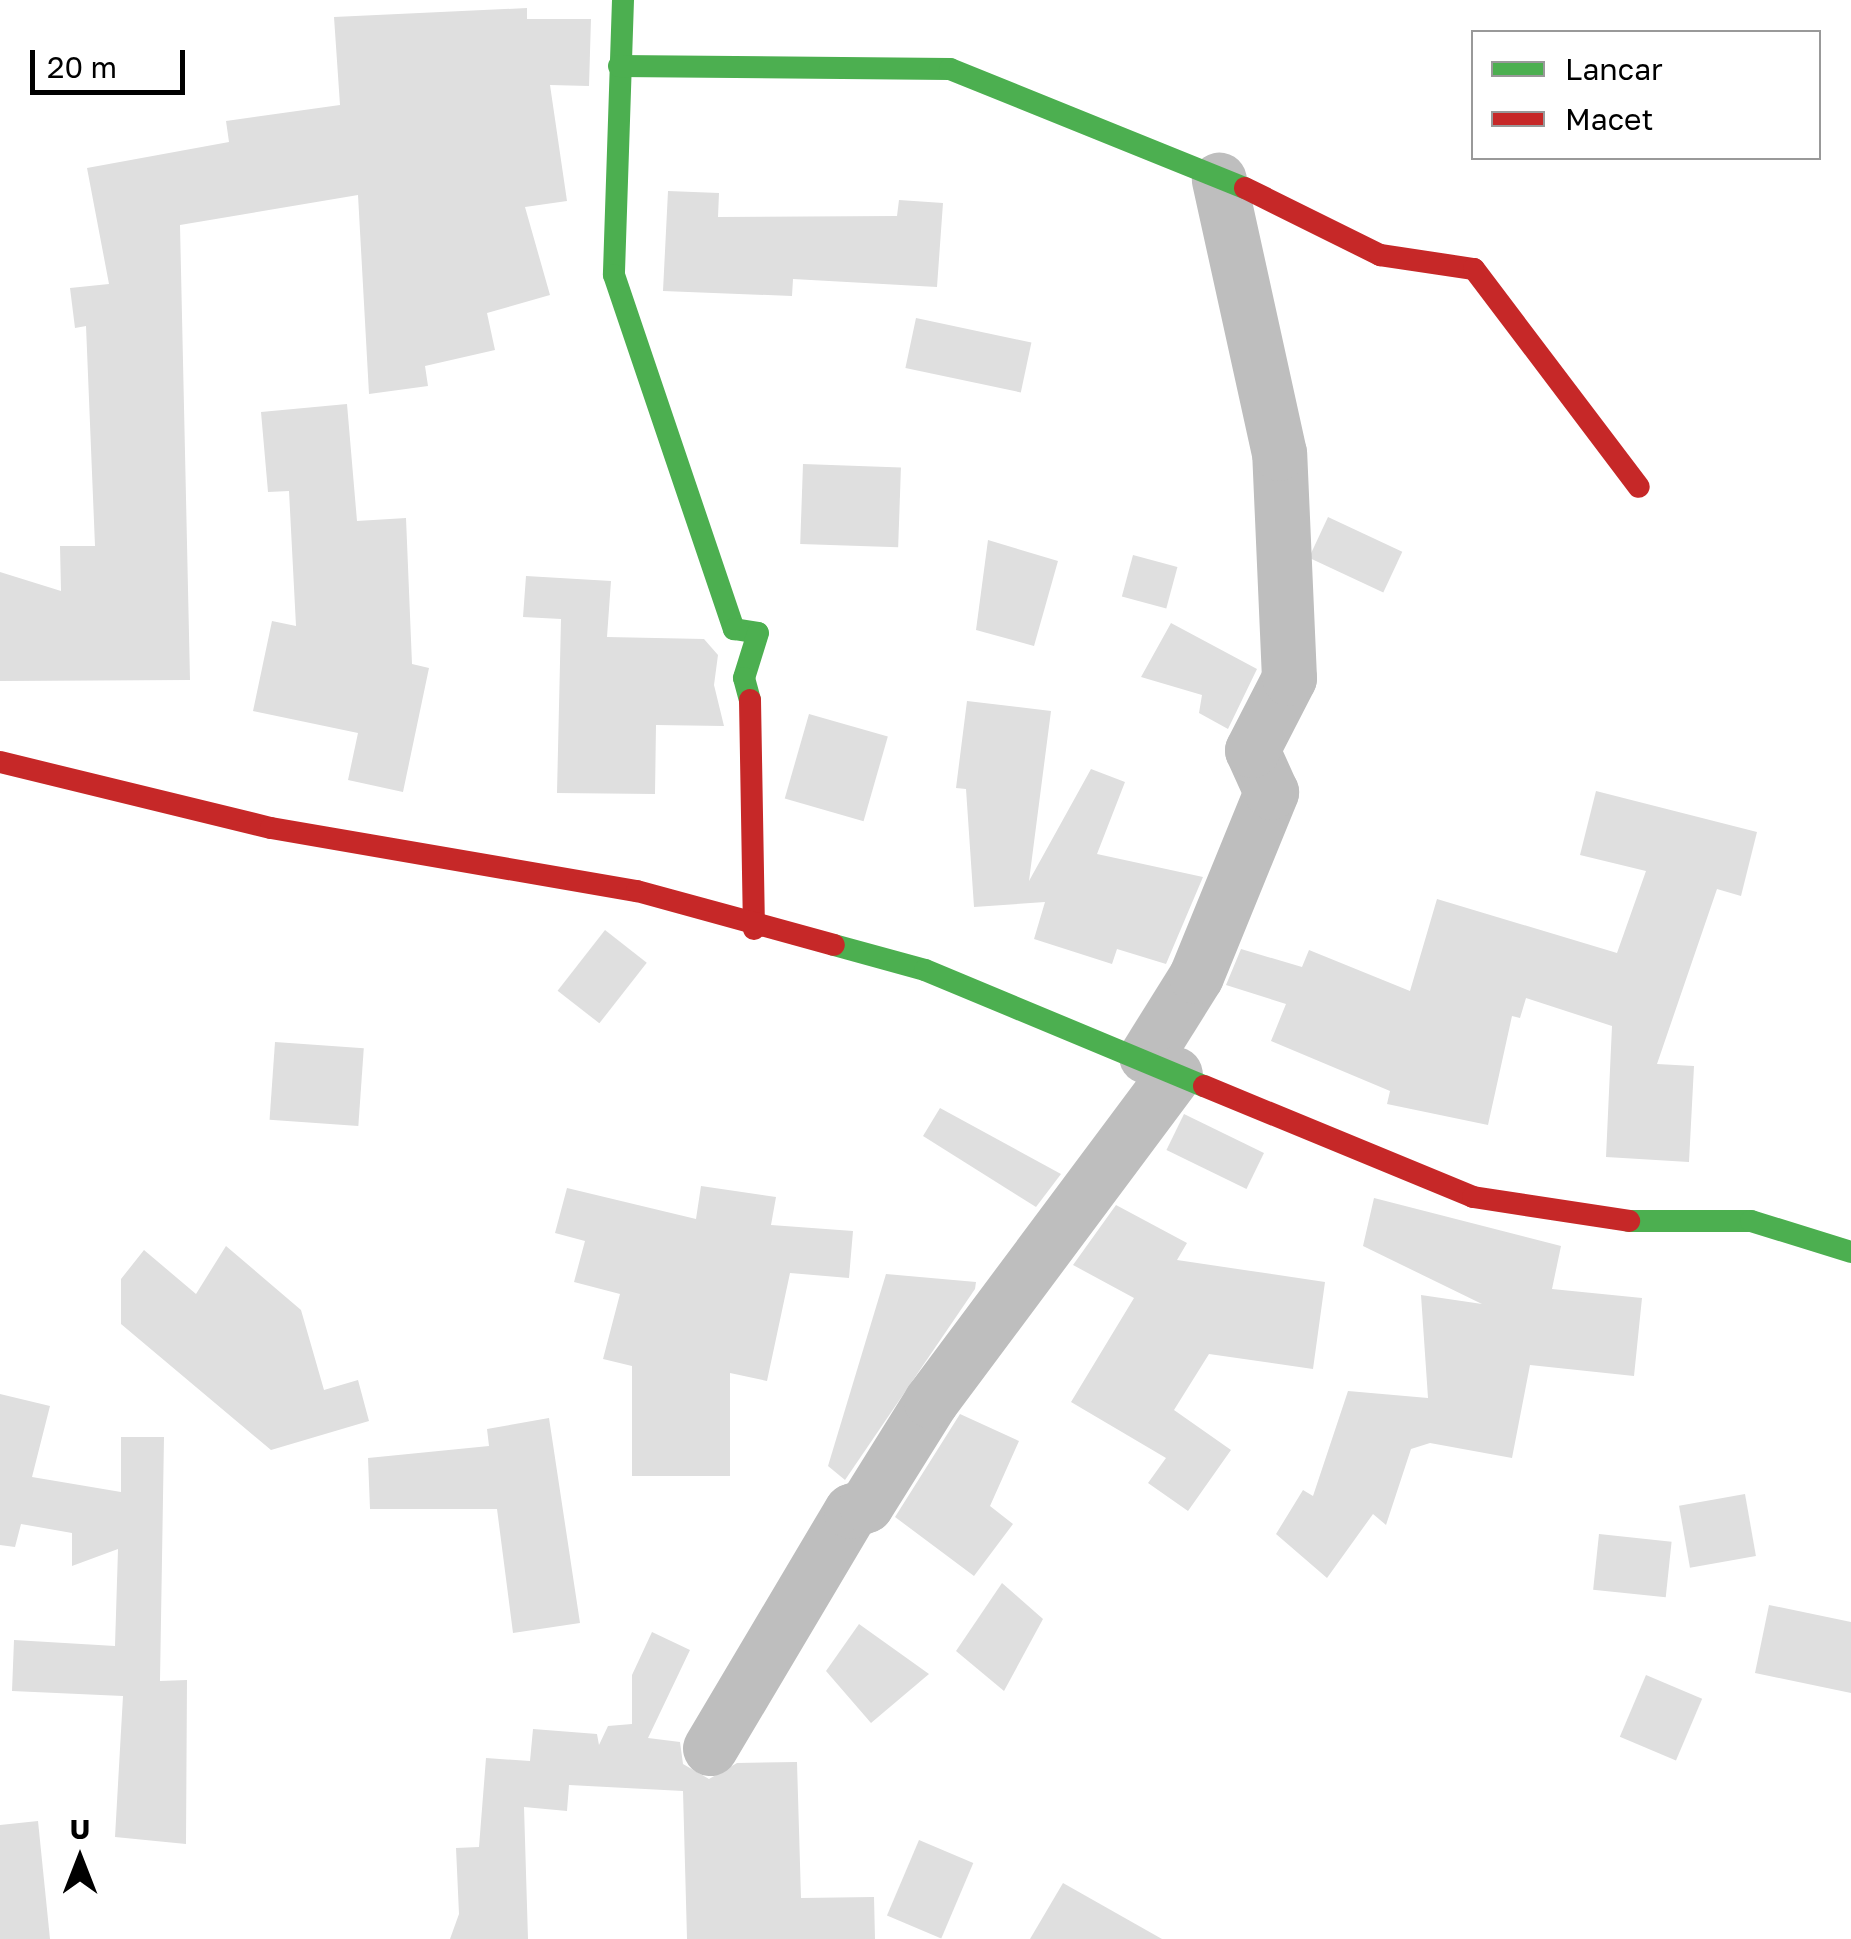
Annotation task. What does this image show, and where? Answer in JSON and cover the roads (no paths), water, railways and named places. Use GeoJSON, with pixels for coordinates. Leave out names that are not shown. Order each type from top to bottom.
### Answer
{"type":"FeatureCollection","features":[{"type":"Feature","properties":{"kind":"street"},"geometry":{"type":"LineString","coordinates":[[623,0],[614,275],[734,630],[758,633],[744,678],[756,726],[754,929]]}},
{"type":"Feature","properties":{"kind":"street"},"geometry":{"type":"LineString","coordinates":[[619,66],[928,64],[1219,179],[1380,255],[1484,276],[1640,488]]}},
{"type":"Feature","properties":{"kind":"street"},"geometry":{"type":"LineString","coordinates":[[710,1748],[851,1511],[866,1505],[931,1401],[1160,1065],[1271,792],[1252,750],[1290,678],[1279,452],[1219,179]]}},
{"type":"Feature","properties":{"kind":"street"},"geometry":{"type":"LineString","coordinates":[[0,762],[271,828],[637,891],[754,929],[925,970],[1473,1198],[1595,1221],[1751,1221],[1851,1252]]}}]}
